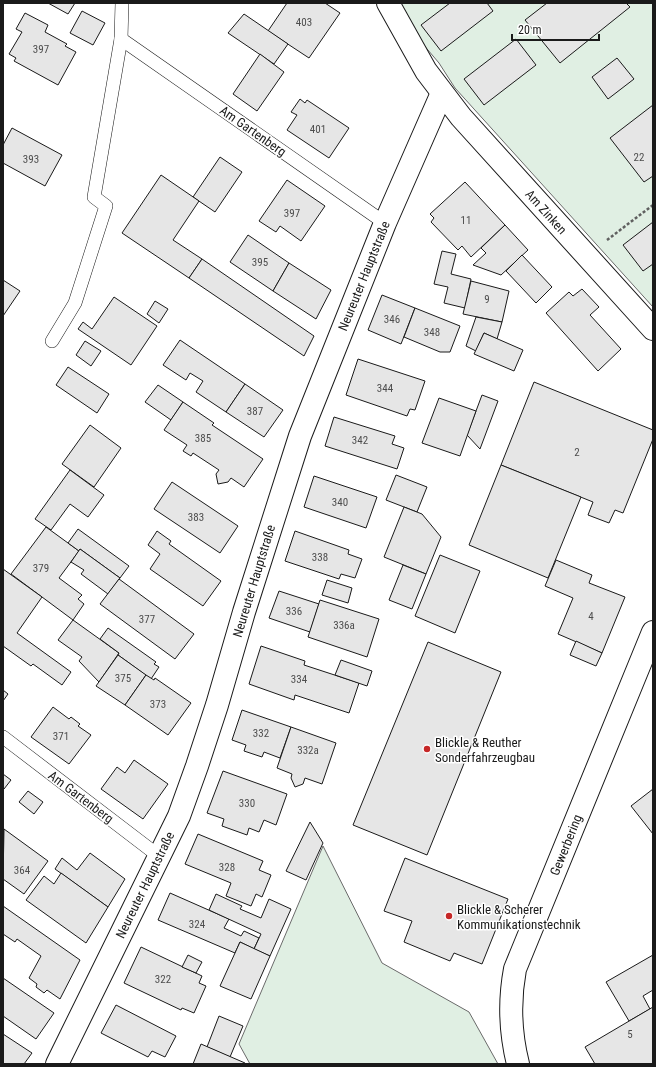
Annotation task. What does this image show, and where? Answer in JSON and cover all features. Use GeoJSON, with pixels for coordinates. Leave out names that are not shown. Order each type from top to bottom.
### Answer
{"type":"FeatureCollection","features":[{"type":"Feature","properties":{"kind":"street","name":"Am Zinken"},"geometry":{"type":"LineString","coordinates":[[388,3],[426,71],[461,117],[653,329]]}},
{"type":"Feature","properties":{"kind":"street","name":"Neureuter Hauptstraße"},"geometry":{"type":"LineString","coordinates":[[57,1064],[179,816],[198,766],[259,562],[300,436],[385,223],[442,93]]}},
{"type":"Feature","properties":{"kind":"street","name":"Gewerbering"},"geometry":{"type":"LineString","coordinates":[[518,1064],[514,1046],[511,1010],[512,987],[515,969],[653,632]]}},
{"type":"Feature","properties":{"kind":"lane"},"geometry":{"type":"LineString","coordinates":[[52,341],[75,303],[106,206],[94,198],[121,39],[122,3]]}},
{"type":"Feature","properties":{"kind":"lane","name":"Am Gartenberg"},"geometry":{"type":"LineString","coordinates":[[121,39],[385,223]]}},
{"type":"Feature","properties":{"kind":"lane","name":"Am Gartenberg"},"geometry":{"type":"LineString","coordinates":[[3,737],[160,857]]}},
{"type":"Feature","properties":{"kind":"path"},"geometry":{"type":"LineString","coordinates":[[586,256],[653,205]]}},
{"type":"Feature","properties":{"kind":"green space"},"geometry":{"type":"Polygon","coordinates":[[[397,3],[653,3],[653,307],[455,88],[439,63],[416,36],[397,3]]]}},
{"type":"Feature","properties":{"kind":"green space"},"geometry":{"type":"Polygon","coordinates":[[[323,846],[382,963],[469,1012],[498,1064],[250,1064],[239,1044],[323,846]]]}},
{"type":"Feature","properties":{"kind":"building"},"geometry":{"type":"Polygon","coordinates":[[[48,3],[75,3],[68,14],[48,3]]]}},
{"type":"Feature","properties":{"kind":"building"},"geometry":{"type":"Polygon","coordinates":[[[287,3],[325,3],[340,13],[309,58],[268,31],[287,3]]]}},
{"type":"Feature","properties":{"kind":"building"},"geometry":{"type":"Polygon","coordinates":[[[450,3],[487,3],[493,11],[441,51],[421,25],[450,3]]]}},
{"type":"Feature","properties":{"kind":"building"},"geometry":{"type":"Polygon","coordinates":[[[547,3],[626,3],[630,7],[560,63],[525,20],[547,3]]]}},
{"type":"Feature","properties":{"kind":"building"},"geometry":{"type":"Polygon","coordinates":[[[82,11],[105,23],[93,45],[70,33],[82,11]]]}},
{"type":"Feature","properties":{"kind":"building"},"geometry":{"type":"Polygon","coordinates":[[[25,13],[48,25],[45,32],[67,44],[65,46],[76,52],[58,85],[14,61],[16,58],[9,54],[22,32],[16,29],[25,13]]]}},
{"type":"Feature","properties":{"kind":"building"},"geometry":{"type":"Polygon","coordinates":[[[244,14],[288,44],[274,64],[228,33],[244,14]]]}},
{"type":"Feature","properties":{"kind":"building"},"geometry":{"type":"Polygon","coordinates":[[[516,39],[536,65],[484,105],[464,79],[516,39]]]}},
{"type":"Feature","properties":{"kind":"building"},"geometry":{"type":"Polygon","coordinates":[[[260,54],[284,72],[257,111],[233,94],[260,54]]]}},
{"type":"Feature","properties":{"kind":"building"},"geometry":{"type":"Polygon","coordinates":[[[617,58],[634,79],[608,99],[592,77],[617,58]]]}},
{"type":"Feature","properties":{"kind":"building"},"geometry":{"type":"Polygon","coordinates":[[[300,99],[305,103],[307,100],[349,128],[329,158],[287,130],[297,115],[291,112],[300,99]]]}},
{"type":"Feature","properties":{"kind":"building"},"geometry":{"type":"Polygon","coordinates":[[[653,105],[653,176],[644,182],[610,138],[653,105]]]}},
{"type":"Feature","properties":{"kind":"building"},"geometry":{"type":"Polygon","coordinates":[[[12,128],[62,155],[45,186],[3,163],[3,145],[12,128]]]}},
{"type":"Feature","properties":{"kind":"building"},"geometry":{"type":"Polygon","coordinates":[[[220,157],[242,172],[215,212],[193,197],[220,157]]]}},
{"type":"Feature","properties":{"kind":"building"},"geometry":{"type":"Polygon","coordinates":[[[161,175],[199,201],[173,240],[202,259],[189,278],[122,233],[161,175]]]}},
{"type":"Feature","properties":{"kind":"building"},"geometry":{"type":"Polygon","coordinates":[[[287,180],[325,206],[301,241],[280,226],[276,232],[259,221],[287,180]]]}},
{"type":"Feature","properties":{"kind":"building"},"geometry":{"type":"Polygon","coordinates":[[[465,182],[505,225],[471,257],[462,246],[458,250],[431,222],[434,218],[430,214],[465,182]]]}},
{"type":"Feature","properties":{"kind":"building"},"geometry":{"type":"Polygon","coordinates":[[[653,222],[653,264],[643,271],[623,245],[653,222]]]}},
{"type":"Feature","properties":{"kind":"building"},"geometry":{"type":"Polygon","coordinates":[[[505,225],[528,250],[501,275],[473,265],[486,253],[481,248],[505,225]]]}},
{"type":"Feature","properties":{"kind":"building"},"geometry":{"type":"Polygon","coordinates":[[[248,235],[289,263],[273,291],[230,262],[248,235]]]}},
{"type":"Feature","properties":{"kind":"building"},"geometry":{"type":"Polygon","coordinates":[[[442,251],[456,254],[451,274],[471,279],[465,308],[444,303],[448,287],[434,284],[442,251]]]}},
{"type":"Feature","properties":{"kind":"building"},"geometry":{"type":"Polygon","coordinates":[[[522,255],[552,287],[536,303],[506,271],[522,255]]]}},
{"type":"Feature","properties":{"kind":"building"},"geometry":{"type":"Polygon","coordinates":[[[202,259],[314,336],[304,356],[189,278],[202,259]]]}},
{"type":"Feature","properties":{"kind":"building"},"geometry":{"type":"Polygon","coordinates":[[[289,263],[331,290],[316,319],[273,291],[289,263]]]}},
{"type":"Feature","properties":{"kind":"building"},"geometry":{"type":"Polygon","coordinates":[[[3,280],[20,291],[3,316],[3,280]]]}},
{"type":"Feature","properties":{"kind":"building"},"geometry":{"type":"Polygon","coordinates":[[[471,281],[509,291],[502,322],[463,314],[471,281]]]}},
{"type":"Feature","properties":{"kind":"building"},"geometry":{"type":"Polygon","coordinates":[[[582,289],[599,307],[590,315],[621,349],[598,371],[546,313],[569,292],[573,296],[582,289]]]}},
{"type":"Feature","properties":{"kind":"building"},"geometry":{"type":"Polygon","coordinates":[[[382,295],[415,308],[401,344],[368,330],[382,295]]]}},
{"type":"Feature","properties":{"kind":"building"},"geometry":{"type":"Polygon","coordinates":[[[114,297],[157,326],[131,365],[78,329],[83,322],[92,329],[114,297]]]}},
{"type":"Feature","properties":{"kind":"building"},"geometry":{"type":"Polygon","coordinates":[[[155,301],[168,309],[159,323],[147,314],[155,301]]]}},
{"type":"Feature","properties":{"kind":"building"},"geometry":{"type":"Polygon","coordinates":[[[415,308],[460,326],[450,352],[440,352],[404,337],[415,308]]]}},
{"type":"Feature","properties":{"kind":"building"},"geometry":{"type":"Polygon","coordinates":[[[476,317],[502,322],[497,339],[484,333],[476,351],[466,346],[476,317]]]}},
{"type":"Feature","properties":{"kind":"building"},"geometry":{"type":"Polygon","coordinates":[[[484,333],[523,350],[514,371],[474,354],[484,333]]]}},
{"type":"Feature","properties":{"kind":"building"},"geometry":{"type":"Polygon","coordinates":[[[180,340],[245,384],[226,412],[196,392],[203,381],[190,373],[186,380],[163,365],[180,340]]]}},
{"type":"Feature","properties":{"kind":"building"},"geometry":{"type":"Polygon","coordinates":[[[85,341],[101,351],[91,366],[76,355],[85,341]]]}},
{"type":"Feature","properties":{"kind":"building"},"geometry":{"type":"Polygon","coordinates":[[[358,359],[425,381],[415,410],[410,409],[407,416],[346,395],[358,359]]]}},
{"type":"Feature","properties":{"kind":"building"},"geometry":{"type":"Polygon","coordinates":[[[68,367],[109,394],[97,413],[56,385],[68,367]]]}},
{"type":"Feature","properties":{"kind":"building"},"geometry":{"type":"Polygon","coordinates":[[[534,382],[653,430],[653,439],[623,513],[615,510],[609,523],[588,515],[593,502],[501,465],[534,382]]]}},
{"type":"Feature","properties":{"kind":"building"},"geometry":{"type":"Polygon","coordinates":[[[245,384],[283,410],[264,437],[226,412],[245,384]]]}},
{"type":"Feature","properties":{"kind":"building"},"geometry":{"type":"Polygon","coordinates":[[[158,385],[183,402],[171,420],[145,402],[158,385]]]}},
{"type":"Feature","properties":{"kind":"building"},"geometry":{"type":"Polygon","coordinates":[[[482,395],[498,401],[480,449],[467,435],[482,395]]]}},
{"type":"Feature","properties":{"kind":"building"},"geometry":{"type":"Polygon","coordinates":[[[439,398],[476,411],[460,456],[422,443],[439,398]]]}},
{"type":"Feature","properties":{"kind":"building"},"geometry":{"type":"Polygon","coordinates":[[[183,402],[214,423],[212,425],[263,459],[244,487],[231,478],[228,482],[218,484],[216,474],[219,470],[193,453],[191,456],[183,451],[187,445],[164,430],[183,402]]]}},
{"type":"Feature","properties":{"kind":"building"},"geometry":{"type":"Polygon","coordinates":[[[334,417],[395,436],[392,444],[404,448],[397,469],[325,446],[334,417]]]}},
{"type":"Feature","properties":{"kind":"building"},"geometry":{"type":"Polygon","coordinates":[[[90,425],[121,448],[94,487],[62,464],[90,425]]]}},
{"type":"Feature","properties":{"kind":"building"},"geometry":{"type":"Polygon","coordinates":[[[501,465],[581,497],[548,578],[469,545],[501,465]]]}},
{"type":"Feature","properties":{"kind":"building"},"geometry":{"type":"Polygon","coordinates":[[[70,470],[104,495],[88,517],[70,504],[51,530],[35,519],[70,470]]]}},
{"type":"Feature","properties":{"kind":"building"},"geometry":{"type":"Polygon","coordinates":[[[396,475],[427,487],[417,512],[386,500],[396,475]]]}},
{"type":"Feature","properties":{"kind":"building"},"geometry":{"type":"Polygon","coordinates":[[[314,476],[377,497],[366,528],[304,507],[314,476]]]}},
{"type":"Feature","properties":{"kind":"building"},"geometry":{"type":"Polygon","coordinates":[[[172,482],[238,526],[220,553],[154,509],[172,482]]]}},
{"type":"Feature","properties":{"kind":"building"},"geometry":{"type":"Polygon","coordinates":[[[404,507],[422,514],[441,537],[426,574],[384,557],[404,507]]]}},
{"type":"Feature","properties":{"kind":"building"},"geometry":{"type":"Polygon","coordinates":[[[46,527],[79,551],[59,578],[82,595],[78,599],[84,604],[73,620],[11,574],[46,527]]]}},
{"type":"Feature","properties":{"kind":"building"},"geometry":{"type":"Polygon","coordinates":[[[78,529],[129,566],[120,578],[80,549],[79,551],[68,543],[78,529]]]}},
{"type":"Feature","properties":{"kind":"building"},"geometry":{"type":"Polygon","coordinates":[[[157,531],[171,541],[169,544],[221,581],[203,606],[150,569],[160,554],[148,545],[157,531]]]}},
{"type":"Feature","properties":{"kind":"building"},"geometry":{"type":"Polygon","coordinates":[[[295,531],[349,550],[348,554],[362,559],[355,578],[341,574],[339,579],[285,561],[295,531]]]}},
{"type":"Feature","properties":{"kind":"building"},"geometry":{"type":"Polygon","coordinates":[[[80,549],[120,578],[108,594],[81,574],[84,570],[71,562],[80,549]]]}},
{"type":"Feature","properties":{"kind":"building"},"geometry":{"type":"Polygon","coordinates":[[[440,555],[480,571],[455,633],[415,616],[440,555]]]}},
{"type":"Feature","properties":{"kind":"building"},"geometry":{"type":"Polygon","coordinates":[[[556,560],[592,575],[589,583],[625,597],[602,653],[558,634],[573,598],[545,586],[556,560]]]}},
{"type":"Feature","properties":{"kind":"building"},"geometry":{"type":"Polygon","coordinates":[[[403,565],[426,574],[412,609],[389,600],[403,565]]]}},
{"type":"Feature","properties":{"kind":"building"},"geometry":{"type":"Polygon","coordinates":[[[3,569],[42,597],[17,633],[71,672],[62,685],[33,664],[31,666],[3,646],[3,569]]]}},
{"type":"Feature","properties":{"kind":"building"},"geometry":{"type":"Polygon","coordinates":[[[119,579],[194,634],[175,659],[100,604],[119,579]]]}},
{"type":"Feature","properties":{"kind":"building"},"geometry":{"type":"Polygon","coordinates":[[[327,580],[352,588],[348,603],[322,595],[327,580]]]}},
{"type":"Feature","properties":{"kind":"building"},"geometry":{"type":"Polygon","coordinates":[[[279,591],[319,604],[310,632],[269,618],[279,591]]]}},
{"type":"Feature","properties":{"kind":"building"},"geometry":{"type":"Polygon","coordinates":[[[320,600],[379,619],[367,657],[308,637],[320,600]]]}},
{"type":"Feature","properties":{"kind":"building"},"geometry":{"type":"Polygon","coordinates":[[[73,620],[119,653],[99,682],[79,661],[82,657],[58,640],[73,620]]]}},
{"type":"Feature","properties":{"kind":"building"},"geometry":{"type":"Polygon","coordinates":[[[108,628],[156,662],[154,664],[159,667],[151,679],[118,655],[119,653],[100,639],[108,628]]]}},
{"type":"Feature","properties":{"kind":"building"},"geometry":{"type":"Polygon","coordinates":[[[576,641],[602,653],[596,666],[570,655],[576,641]]]}},
{"type":"Feature","properties":{"kind":"building","name":"Blickle & Reuther Sonderfahrzeugbau"},"geometry":{"type":"Polygon","coordinates":[[[428,642],[501,672],[427,855],[353,825],[428,642]]]}},
{"type":"Feature","properties":{"kind":"building"},"geometry":{"type":"Polygon","coordinates":[[[261,646],[305,661],[304,665],[359,683],[349,713],[295,695],[294,700],[249,684],[261,646]]]}},
{"type":"Feature","properties":{"kind":"building"},"geometry":{"type":"Polygon","coordinates":[[[118,655],[146,675],[125,705],[96,686],[118,655]]]}},
{"type":"Feature","properties":{"kind":"building"},"geometry":{"type":"Polygon","coordinates":[[[341,660],[372,671],[367,686],[335,675],[341,660]]]}},
{"type":"Feature","properties":{"kind":"building"},"geometry":{"type":"Polygon","coordinates":[[[146,675],[154,680],[155,678],[191,703],[168,735],[125,705],[146,675]]]}},
{"type":"Feature","properties":{"kind":"building"},"geometry":{"type":"Polygon","coordinates":[[[3,690],[8,694],[3,701],[3,690]]]}},
{"type":"Feature","properties":{"kind":"building"},"geometry":{"type":"Polygon","coordinates":[[[53,707],[69,719],[71,717],[80,724],[78,726],[91,735],[69,764],[31,737],[53,707]]]}},
{"type":"Feature","properties":{"kind":"building"},"geometry":{"type":"Polygon","coordinates":[[[242,710],[291,727],[280,758],[264,752],[262,757],[244,751],[246,745],[232,740],[242,710]]]}},
{"type":"Feature","properties":{"kind":"building"},"geometry":{"type":"Polygon","coordinates":[[[291,727],[336,743],[322,784],[305,778],[303,784],[295,787],[291,778],[292,774],[277,768],[291,727]]]}},
{"type":"Feature","properties":{"kind":"building"},"geometry":{"type":"Polygon","coordinates":[[[134,760],[168,784],[143,819],[101,789],[117,767],[125,773],[134,760]]]}},
{"type":"Feature","properties":{"kind":"building"},"geometry":{"type":"Polygon","coordinates":[[[223,771],[287,794],[276,825],[264,820],[259,832],[249,828],[247,835],[222,826],[224,819],[207,813],[223,771]]]}},
{"type":"Feature","properties":{"kind":"building"},"geometry":{"type":"Polygon","coordinates":[[[3,774],[11,780],[4,789],[3,789],[3,774]]]}},
{"type":"Feature","properties":{"kind":"building"},"geometry":{"type":"Polygon","coordinates":[[[653,789],[653,834],[631,806],[653,789]]]}},
{"type":"Feature","properties":{"kind":"building"},"geometry":{"type":"Polygon","coordinates":[[[28,791],[43,802],[34,814],[19,802],[28,791]]]}},
{"type":"Feature","properties":{"kind":"building"},"geometry":{"type":"Polygon","coordinates":[[[310,822],[323,843],[306,880],[286,871],[310,822]]]}},
{"type":"Feature","properties":{"kind":"building"},"geometry":{"type":"Polygon","coordinates":[[[4,829],[48,861],[24,894],[3,879],[4,829]]]}},
{"type":"Feature","properties":{"kind":"building"},"geometry":{"type":"Polygon","coordinates":[[[198,834],[263,861],[259,870],[271,875],[262,897],[256,894],[251,906],[226,896],[231,883],[185,864],[198,834]]]}},
{"type":"Feature","properties":{"kind":"building"},"geometry":{"type":"Polygon","coordinates":[[[90,853],[125,879],[108,907],[55,869],[62,858],[77,870],[90,853]]]}},
{"type":"Feature","properties":{"kind":"building","name":"Blickle & Scherer Kommunikationstechnik"},"geometry":{"type":"Polygon","coordinates":[[[405,858],[508,899],[482,964],[454,953],[450,961],[404,942],[412,921],[384,911],[405,858]]]}},
{"type":"Feature","properties":{"kind":"building"},"geometry":{"type":"Polygon","coordinates":[[[61,873],[108,907],[86,943],[26,900],[44,876],[54,884],[61,873]]]}},
{"type":"Feature","properties":{"kind":"building"},"geometry":{"type":"Polygon","coordinates":[[[170,893],[229,919],[224,928],[241,936],[244,931],[259,938],[254,949],[240,942],[235,953],[158,920],[170,893]]]}},
{"type":"Feature","properties":{"kind":"building"},"geometry":{"type":"Polygon","coordinates":[[[216,894],[242,906],[240,909],[261,918],[269,899],[291,909],[270,956],[254,949],[261,934],[209,910],[216,894]]]}},
{"type":"Feature","properties":{"kind":"building"},"geometry":{"type":"Polygon","coordinates":[[[3,906],[80,960],[60,999],[47,990],[44,993],[36,987],[37,984],[29,978],[41,956],[17,939],[15,942],[3,934],[3,906]]]}},
{"type":"Feature","properties":{"kind":"building"},"geometry":{"type":"Polygon","coordinates":[[[240,942],[270,956],[251,999],[220,986],[240,942]]]}},
{"type":"Feature","properties":{"kind":"building"},"geometry":{"type":"Polygon","coordinates":[[[141,947],[202,976],[199,983],[206,986],[194,1013],[182,1008],[181,1010],[124,983],[141,947]]]}},
{"type":"Feature","properties":{"kind":"building"},"geometry":{"type":"Polygon","coordinates":[[[188,955],[202,962],[196,973],[182,967],[188,955]]]}},
{"type":"Feature","properties":{"kind":"building"},"geometry":{"type":"Polygon","coordinates":[[[653,955],[653,990],[643,996],[650,1009],[629,1021],[606,982],[653,955]]]}},
{"type":"Feature","properties":{"kind":"building"},"geometry":{"type":"Polygon","coordinates":[[[3,978],[54,1013],[36,1039],[3,1016],[3,978]]]}},
{"type":"Feature","properties":{"kind":"building"},"geometry":{"type":"Polygon","coordinates":[[[116,1005],[176,1036],[165,1057],[152,1051],[148,1057],[101,1033],[116,1005]]]}},
{"type":"Feature","properties":{"kind":"building"},"geometry":{"type":"Polygon","coordinates":[[[653,1007],[653,1064],[595,1064],[585,1047],[653,1007]]]}},
{"type":"Feature","properties":{"kind":"building"},"geometry":{"type":"Polygon","coordinates":[[[219,1016],[243,1026],[230,1057],[207,1047],[219,1016]]]}},
{"type":"Feature","properties":{"kind":"building"},"geometry":{"type":"Polygon","coordinates":[[[3,1034],[32,1053],[24,1064],[3,1064],[3,1034]]]}},
{"type":"Feature","properties":{"kind":"building"},"geometry":{"type":"Polygon","coordinates":[[[201,1044],[245,1063],[193,1064],[201,1044]]]}},
{"type":"Feature","properties":{"kind":"place","name":"Blickle & Reuther Sonderfahrzeugbau"},"geometry":{"type":"Point","coordinates":[427,749]}},
{"type":"Feature","properties":{"kind":"place","name":"Blickle & Scherer Kommunikationstechnik"},"geometry":{"type":"Point","coordinates":[449,916]}}]}
